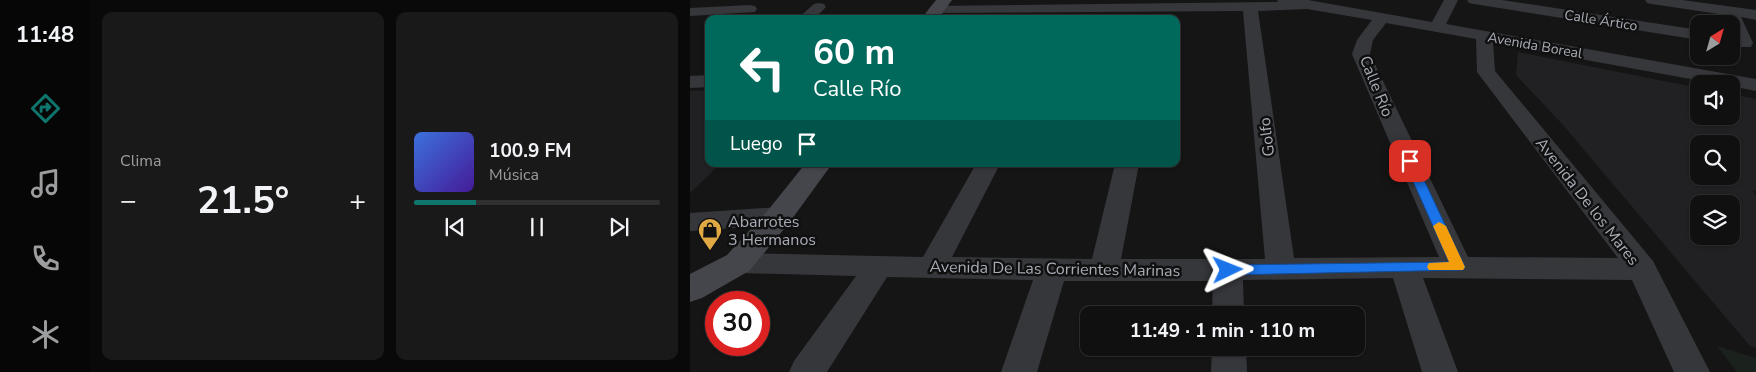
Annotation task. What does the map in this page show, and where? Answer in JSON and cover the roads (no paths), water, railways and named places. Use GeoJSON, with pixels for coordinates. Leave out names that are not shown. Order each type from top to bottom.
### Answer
{"type":"FeatureCollection","features":[{"type":"Feature","properties":{"kind":"street","name":"Avenida Boreal"},"geometry":{"type":"LineString","coordinates":[[1284,0],[1756,85]]}},
{"type":"Feature","properties":{"kind":"street"},"geometry":{"type":"LineString","coordinates":[[1436,28],[1451,0]]}},
{"type":"Feature","properties":{"kind":"street","name":"Calle Ártico"},"geometry":{"type":"LineString","coordinates":[[1474,0],[1690,34]]}},
{"type":"Feature","properties":{"kind":"street"},"geometry":{"type":"LineString","coordinates":[[1652,0],[1756,15]]}},
{"type":"Feature","properties":{"kind":"street","name":"Avenida Boreal"},"geometry":{"type":"LineString","coordinates":[[936,9],[1036,4],[1070,13],[1119,3],[1162,12],[1250,6],[1314,6]]}},
{"type":"Feature","properties":{"kind":"street","name":"Golfo"},"geometry":{"type":"LineString","coordinates":[[1250,6],[1281,268]]}},
{"type":"Feature","properties":{"kind":"street"},"geometry":{"type":"LineString","coordinates":[[810,15],[820,7]]}},
{"type":"Feature","properties":{"kind":"street"},"geometry":{"type":"LineString","coordinates":[[694,14],[750,9]]}},
{"type":"Feature","properties":{"kind":"street"},"geometry":{"type":"LineString","coordinates":[[1731,11],[1744,42]]}},
{"type":"Feature","properties":{"kind":"street","name":"Calle Río"},"geometry":{"type":"LineString","coordinates":[[1382,18],[1365,40],[1361,54],[1458,267]]}},
{"type":"Feature","properties":{"kind":"street","name":"Avenida De los Mares"},"geometry":{"type":"LineString","coordinates":[[1484,36],[1486,72],[1642,269],[1692,372]]}},
{"type":"Feature","properties":{"kind":"street"},"geometry":{"type":"LineString","coordinates":[[690,82],[705,80]]}},
{"type":"Feature","properties":{"kind":"street"},"geometry":{"type":"LineString","coordinates":[[690,289],[738,263],[779,216],[817,167]]}},
{"type":"Feature","properties":{"kind":"street"},"geometry":{"type":"LineString","coordinates":[[932,267],[986,167]]}},
{"type":"Feature","properties":{"kind":"street"},"geometry":{"type":"LineString","coordinates":[[1104,269],[1127,167]]}},
{"type":"Feature","properties":{"kind":"street"},"geometry":{"type":"LineString","coordinates":[[690,222],[779,216]]}},
{"type":"Feature","properties":{"kind":"street","name":"Avenida De Las Corrientes Marinas"},"geometry":{"type":"LineString","coordinates":[[738,263],[1052,270],[1404,267],[1642,269]]}},
{"type":"Feature","properties":{"kind":"street"},"geometry":{"type":"LineString","coordinates":[[807,372],[879,266]]}},
{"type":"Feature","properties":{"kind":"street"},"geometry":{"type":"LineString","coordinates":[[1404,267],[1440,372]]}},
{"type":"Feature","properties":{"kind":"street"},"geometry":{"type":"LineString","coordinates":[[1019,372],[1052,270]]}},
{"type":"Feature","properties":{"kind":"street"},"geometry":{"type":"LineString","coordinates":[[1228,270],[1228,306]]}},
{"type":"Feature","properties":{"kind":"street"},"geometry":{"type":"LineString","coordinates":[[1229,356],[1229,372]]}},
{"type":"Feature","properties":{"kind":"place","name":"Abarrotes 3 Hermanos"},"geometry":{"type":"Point","coordinates":[710,251]}}]}
